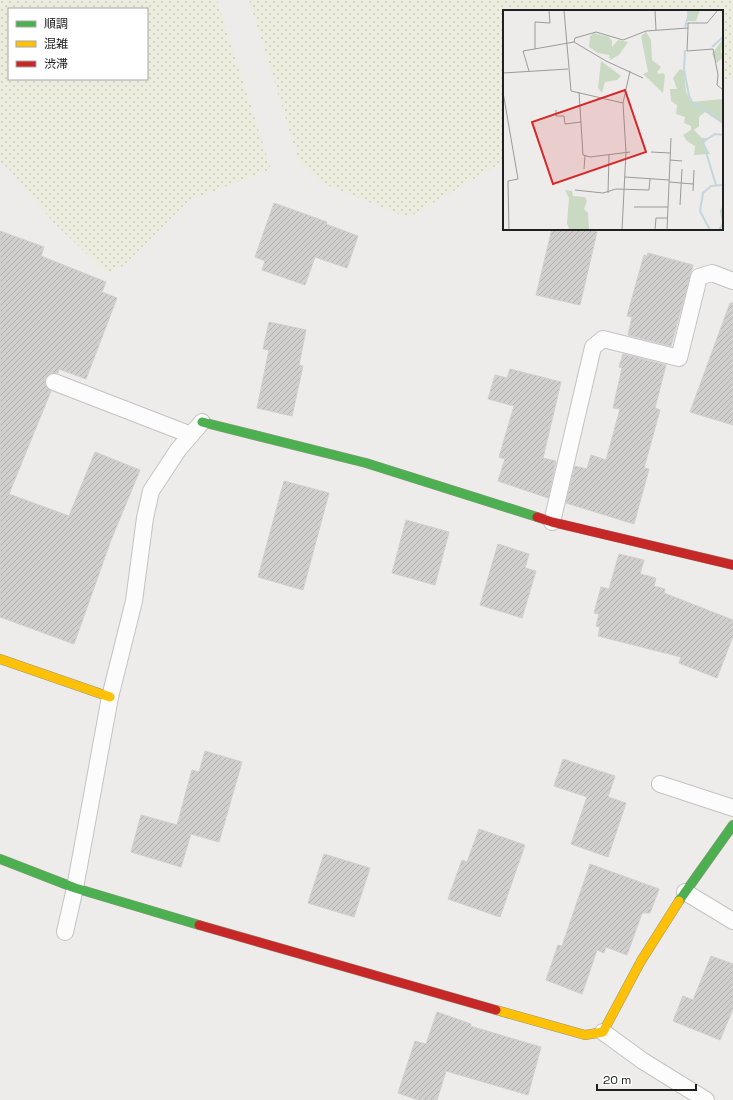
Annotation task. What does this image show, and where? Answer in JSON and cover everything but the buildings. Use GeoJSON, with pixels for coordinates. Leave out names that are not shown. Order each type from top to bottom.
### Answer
{"type":"FeatureCollection","features":[{"type":"Feature","properties":{"kind":"street"},"geometry":{"type":"LineString","coordinates":[[202,422],[366,463],[552,522],[733,565]]}},
{"type":"Feature","properties":{"kind":"street"},"geometry":{"type":"LineString","coordinates":[[0,659],[110,697]]}},
{"type":"Feature","properties":{"kind":"street"},"geometry":{"type":"LineString","coordinates":[[0,859],[75,888],[260,943],[585,1035],[603,1032],[642,961],[685,892],[733,824]]}},
{"type":"Feature","properties":{"kind":"lane"},"geometry":{"type":"LineString","coordinates":[[552,522],[593,347],[603,339],[680,358],[699,277],[712,273],[733,281]]}},
{"type":"Feature","properties":{"kind":"lane"},"geometry":{"type":"LineString","coordinates":[[54,382],[191,435]]}},
{"type":"Feature","properties":{"kind":"lane"},"geometry":{"type":"LineString","coordinates":[[65,932],[75,888],[110,697],[134,602],[145,518],[152,491],[178,450],[202,422]]}},
{"type":"Feature","properties":{"kind":"lane"},"geometry":{"type":"LineString","coordinates":[[660,784],[733,808]]}},
{"type":"Feature","properties":{"kind":"lane"},"geometry":{"type":"LineString","coordinates":[[685,892],[733,921]]}},
{"type":"Feature","properties":{"kind":"lane"},"geometry":{"type":"LineString","coordinates":[[603,1032],[643,1061],[706,1100]]}},
{"type":"Feature","properties":{"kind":"shaded area"},"geometry":{"type":"Polygon","coordinates":[[[0,0],[217,0],[271,169],[188,201],[123,266],[108,274],[53,222],[9,169],[0,162],[0,0]]]}},
{"type":"Feature","properties":{"kind":"shaded area"},"geometry":{"type":"Polygon","coordinates":[[[249,0],[733,0],[733,78],[723,80],[723,10],[503,10],[503,162],[408,218],[322,183],[299,161],[249,0]]]}},
{"type":"Feature","properties":{"kind":"traffic: fast"},"geometry":{"type":"LineString","coordinates":[[202,422],[366,463],[537,517]]}},
{"type":"Feature","properties":{"kind":"traffic: fast"},"geometry":{"type":"LineString","coordinates":[[679,901],[733,825]]}},
{"type":"Feature","properties":{"kind":"traffic: fast"},"geometry":{"type":"LineString","coordinates":[[0,859],[75,888],[199,925]]}},
{"type":"Feature","properties":{"kind":"traffic: slow"},"geometry":{"type":"LineString","coordinates":[[0,659],[110,697]]}},
{"type":"Feature","properties":{"kind":"traffic: slow"},"geometry":{"type":"LineString","coordinates":[[496,1010],[585,1035],[603,1032],[641,961],[679,901]]}},
{"type":"Feature","properties":{"kind":"traffic: jam"},"geometry":{"type":"LineString","coordinates":[[537,517],[552,522],[733,565]]}},
{"type":"Feature","properties":{"kind":"traffic: jam"},"geometry":{"type":"LineString","coordinates":[[199,925],[496,1010]]}}]}
